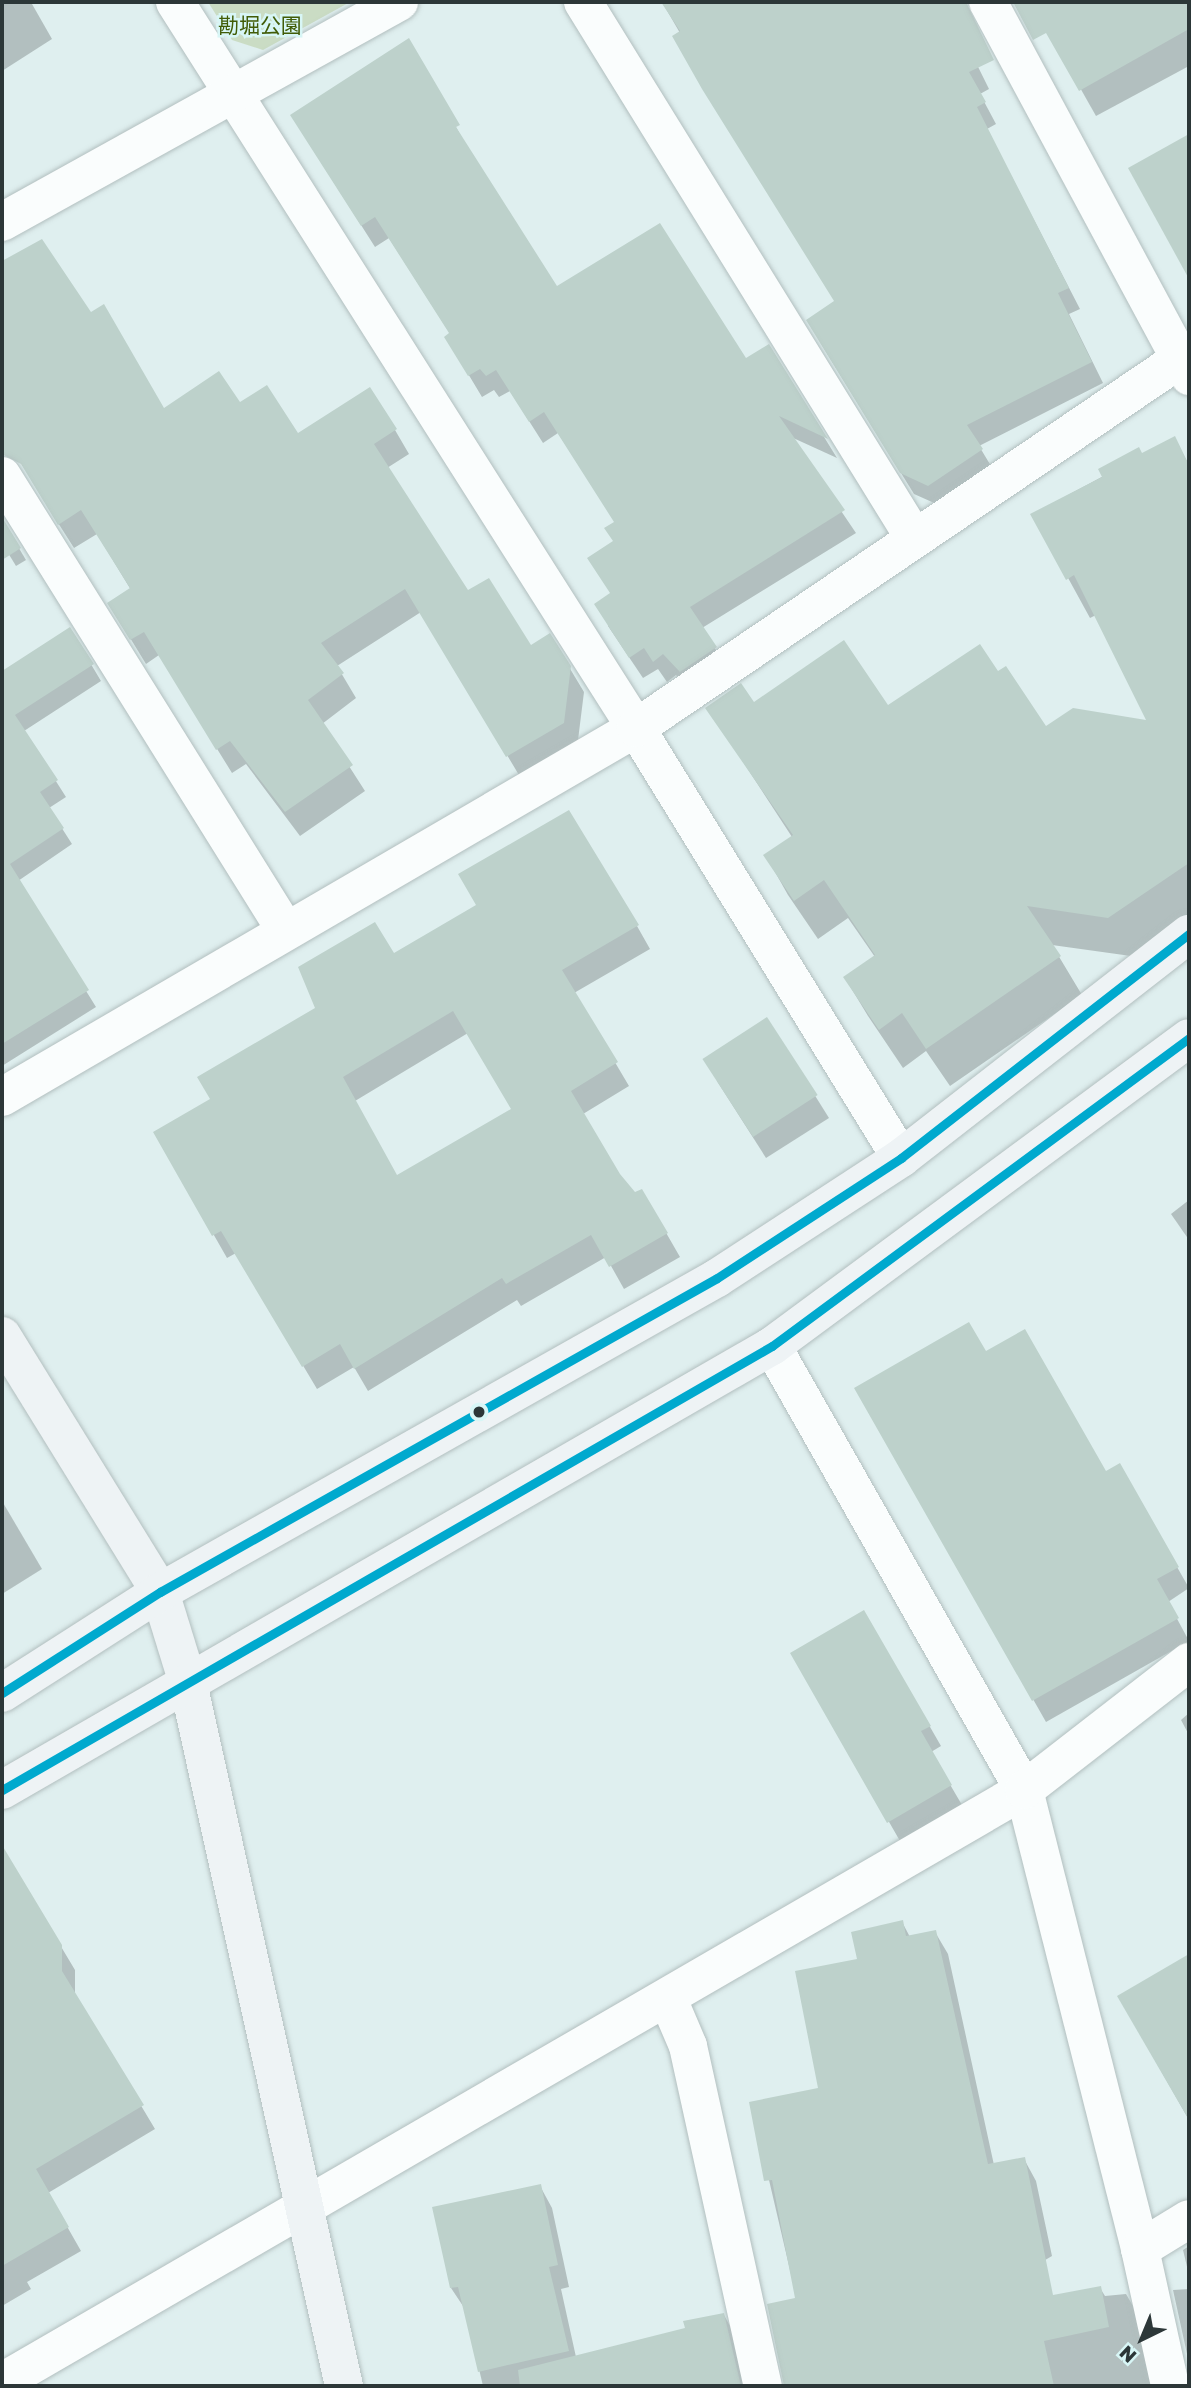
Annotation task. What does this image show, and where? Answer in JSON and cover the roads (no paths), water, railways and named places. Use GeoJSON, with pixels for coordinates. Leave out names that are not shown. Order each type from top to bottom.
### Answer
{"type":"FeatureCollection","features":[{"type":"Feature","properties":{"kind":"street"},"geometry":{"type":"LineString","coordinates":[[176,2],[636,728],[901,1158]]}},
{"type":"Feature","properties":{"kind":"street"},"geometry":{"type":"LineString","coordinates":[[2,222],[399,2]]}},
{"type":"Feature","properties":{"kind":"street"},"geometry":{"type":"LineString","coordinates":[[583,2],[915,539]]}},
{"type":"Feature","properties":{"kind":"street"},"geometry":{"type":"LineString","coordinates":[[2,1097],[636,728],[915,539],[1186,363],[988,2]]}},
{"type":"Feature","properties":{"kind":"street"},"geometry":{"type":"LineString","coordinates":[[2,476],[286,931]]}},
{"type":"Feature","properties":{"kind":"street"},"geometry":{"type":"LineString","coordinates":[[2,1693],[160,1592],[718,1278],[901,1158],[1189,934]]}},
{"type":"Feature","properties":{"kind":"street"},"geometry":{"type":"LineString","coordinates":[[2,1790],[772,1346],[1189,1038]]}},
{"type":"Feature","properties":{"kind":"street"},"geometry":{"type":"LineString","coordinates":[[2,1336],[160,1592],[188,1683],[344,2386]]}},
{"type":"Feature","properties":{"kind":"street"},"geometry":{"type":"LineString","coordinates":[[772,1346],[1024,1790],[1140,2249],[1170,2386]]}},
{"type":"Feature","properties":{"kind":"street"},"geometry":{"type":"LineString","coordinates":[[2,2382],[668,1999],[1024,1790],[1189,1662]]}},
{"type":"Feature","properties":{"kind":"street"},"geometry":{"type":"LineString","coordinates":[[668,1999],[688,2046],[763,2386]]}},
{"type":"Feature","properties":{"kind":"street"},"geometry":{"type":"LineString","coordinates":[[1140,2249],[1189,2219]]}},
{"type":"Feature","properties":{"kind":"park label","name":"勘堀公園"},"geometry":{"type":"Point","coordinates":[260,25]}}]}
